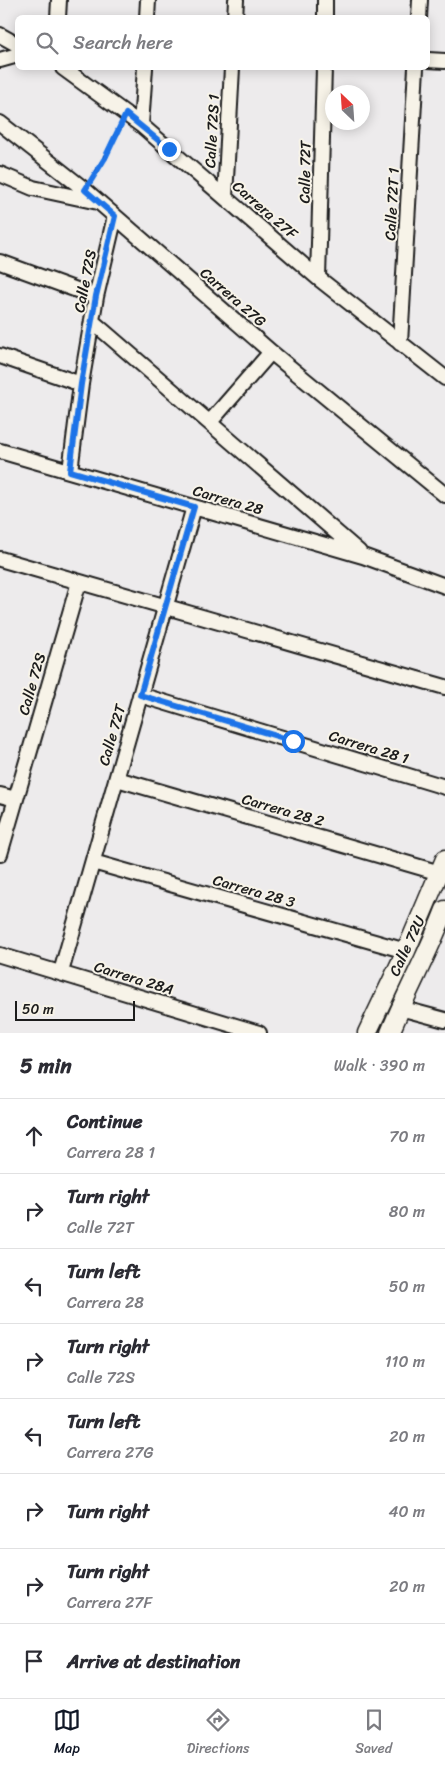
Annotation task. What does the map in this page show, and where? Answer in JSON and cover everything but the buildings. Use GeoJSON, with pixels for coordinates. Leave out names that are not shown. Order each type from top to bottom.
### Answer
{"type":"FeatureCollection","features":[{"type":"Feature","properties":{"kind":"street"},"geometry":{"type":"LineString","coordinates":[[58,15],[59,0]]}},
{"type":"Feature","properties":{"kind":"street"},"geometry":{"type":"LineString","coordinates":[[147,15],[148,0]]}},
{"type":"Feature","properties":{"kind":"street"},"geometry":{"type":"LineString","coordinates":[[235,15],[236,0]]}},
{"type":"Feature","properties":{"kind":"street"},"geometry":{"type":"LineString","coordinates":[[325,0],[325,15]]}},
{"type":"Feature","properties":{"kind":"street"},"geometry":{"type":"LineString","coordinates":[[419,15],[420,0]]}},
{"type":"Feature","properties":{"kind":"street"},"geometry":{"type":"LineString","coordinates":[[0,35],[15,44]]}},
{"type":"Feature","properties":{"kind":"street"},"geometry":{"type":"LineString","coordinates":[[0,60],[15,56]]}},
{"type":"Feature","properties":{"kind":"street"},"geometry":{"type":"LineString","coordinates":[[430,60],[445,61]]}},
{"type":"Feature","properties":{"kind":"street","name":"Carrera 27F"},"geometry":{"type":"LineString","coordinates":[[66,70],[141,124],[318,278],[445,378]]}},
{"type":"Feature","properties":{"kind":"street"},"geometry":{"type":"LineString","coordinates":[[141,124],[145,70]]}},
{"type":"Feature","properties":{"kind":"street","name":"Calle 72S 1"},"geometry":{"type":"LineString","coordinates":[[225,197],[232,70]]}},
{"type":"Feature","properties":{"kind":"street","name":"Calle 72T"},"geometry":{"type":"LineString","coordinates":[[318,278],[324,70]]}},
{"type":"Feature","properties":{"kind":"street","name":"Calle 72T 1"},"geometry":{"type":"LineString","coordinates":[[400,343],[416,70]]}},
{"type":"Feature","properties":{"kind":"street","name":"Carrera 27G"},"geometry":{"type":"LineString","coordinates":[[0,123],[85,190],[271,352],[445,495]]}},
{"type":"Feature","properties":{"kind":"street"},"geometry":{"type":"LineString","coordinates":[[0,174],[33,188],[100,203]]}},
{"type":"Feature","properties":{"kind":"street","name":"Calle 72S"},"geometry":{"type":"LineString","coordinates":[[70,471],[81,384],[96,296],[115,216]]}},
{"type":"Feature","properties":{"kind":"street"},"geometry":{"type":"LineString","coordinates":[[0,262],[96,296]]}},
{"type":"Feature","properties":{"kind":"street"},"geometry":{"type":"LineString","coordinates":[[93,322],[363,556]]}},
{"type":"Feature","properties":{"kind":"street"},"geometry":{"type":"LineString","coordinates":[[210,422],[271,352]]}},
{"type":"Feature","properties":{"kind":"street"},"geometry":{"type":"LineString","coordinates":[[0,356],[81,384]]}},
{"type":"Feature","properties":{"kind":"street","name":"Carrera 28"},"geometry":{"type":"LineString","coordinates":[[0,451],[363,556],[445,586]]}},
{"type":"Feature","properties":{"kind":"street","name":"Calle 72T"},"geometry":{"type":"LineString","coordinates":[[61,972],[194,507]]}},
{"type":"Feature","properties":{"kind":"street"},"geometry":{"type":"LineString","coordinates":[[0,559],[445,687]]}},
{"type":"Feature","properties":{"kind":"street","name":"Calle 72S"},"geometry":{"type":"LineString","coordinates":[[0,854],[79,582]]}},
{"type":"Feature","properties":{"kind":"street","name":"Carrera 28 1"},"geometry":{"type":"LineString","coordinates":[[140,695],[445,788]]}},
{"type":"Feature","properties":{"kind":"street","name":"Carrera 28 2"},"geometry":{"type":"LineString","coordinates":[[117,779],[442,866]]}},
{"type":"Feature","properties":{"kind":"street"},"geometry":{"type":"LineString","coordinates":[[0,794],[16,799]]}},
{"type":"Feature","properties":{"kind":"street","name":"Carrera 28 3"},"geometry":{"type":"LineString","coordinates":[[93,862],[406,951]]}},
{"type":"Feature","properties":{"kind":"street","name":"Calle 72U"},"geometry":{"type":"LineString","coordinates":[[367,1033],[406,951],[442,866]]}},
{"type":"Feature","properties":{"kind":"street","name":"Calle 72U"},"geometry":{"type":"LineString","coordinates":[[390,1033],[445,910]]}},
{"type":"Feature","properties":{"kind":"street","name":"Carrera 28A"},"geometry":{"type":"LineString","coordinates":[[0,955],[259,1033]]}},
{"type":"Feature","properties":{"kind":"street"},"geometry":{"type":"LineString","coordinates":[[400,1008],[445,1020]]}},
{"type":"Feature","properties":{"kind":"path"},"geometry":{"type":"LineString","coordinates":[[85,190],[105,158],[126,114]]}},
{"type":"Feature","properties":{"kind":"route"},"geometry":{"type":"LineString","coordinates":[[169,149],[141,124],[126,114],[105,158],[85,190],[115,216],[96,296],[81,384],[70,471],[194,507],[140,695],[293,741]]}}]}
